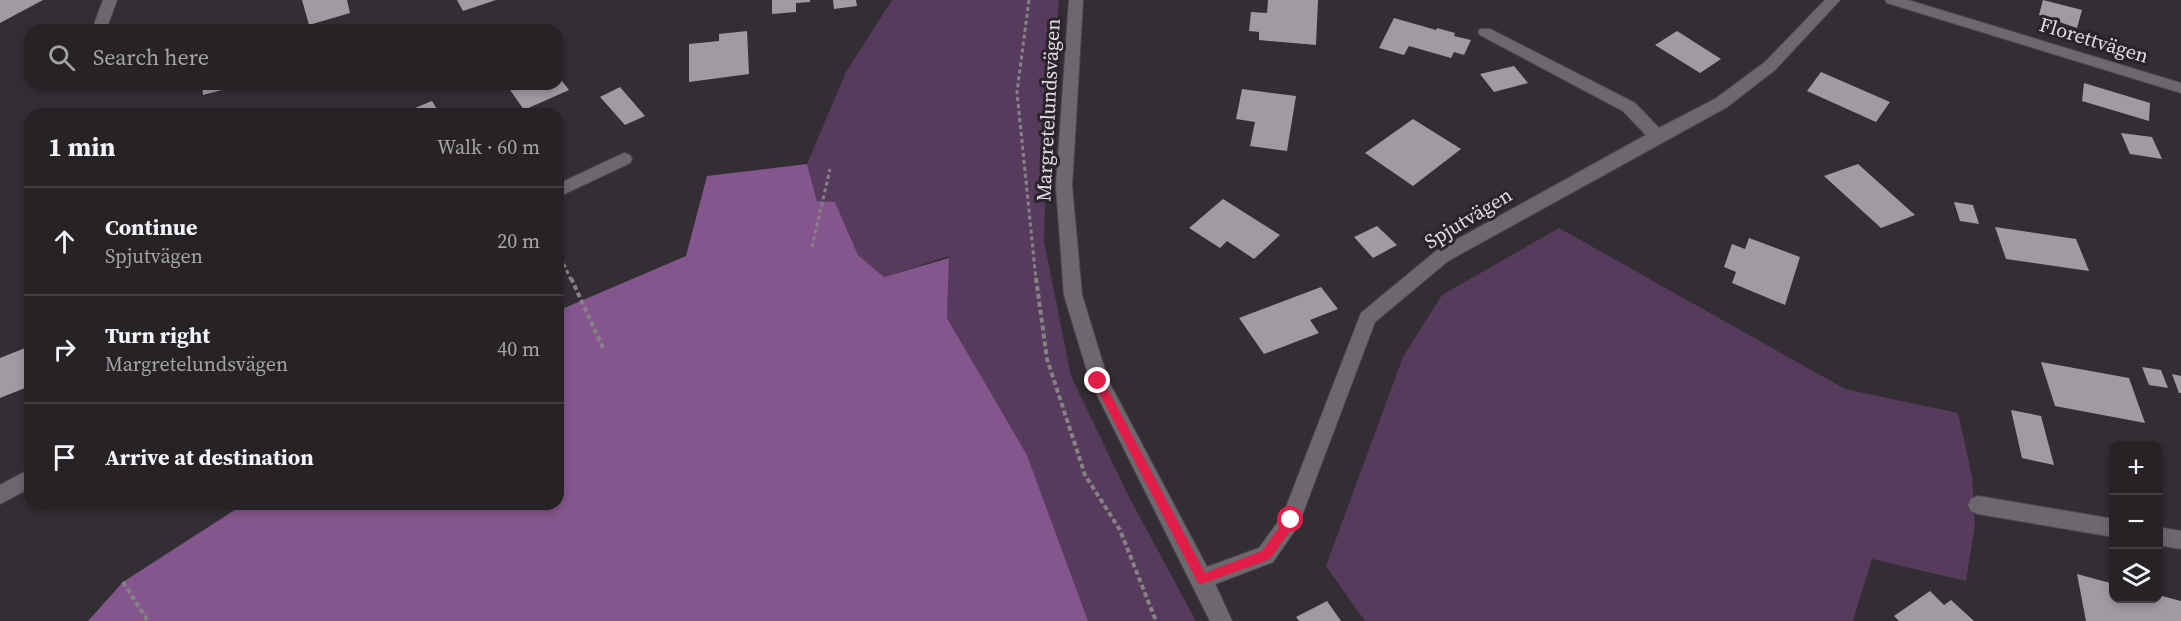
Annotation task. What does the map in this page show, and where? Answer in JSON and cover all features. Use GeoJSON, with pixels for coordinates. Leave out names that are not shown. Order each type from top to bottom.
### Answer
{"type":"FeatureCollection","features":[{"type":"Feature","properties":{"kind":"street"},"geometry":{"type":"LineString","coordinates":[[101,24],[110,0]]}},
{"type":"Feature","properties":{"kind":"street","name":"Margretelundsvägen"},"geometry":{"type":"LineString","coordinates":[[1076,0],[1064,186],[1073,295],[1098,381],[1202,579],[1221,621]]}},
{"type":"Feature","properties":{"kind":"street","name":"Spjutvägen"},"geometry":{"type":"LineString","coordinates":[[1202,579],[1266,555],[1291,520],[1367,318],[1442,256],[1657,136],[1721,103],[1770,66],[1833,0]]}},
{"type":"Feature","properties":{"kind":"street","name":"Florettvägen"},"geometry":{"type":"LineString","coordinates":[[1892,0],[2181,88]]}},
{"type":"Feature","properties":{"kind":"street"},"geometry":{"type":"LineString","coordinates":[[1485,32],[1629,107],[1657,136]]}},
{"type":"Feature","properties":{"kind":"street"},"geometry":{"type":"LineString","coordinates":[[564,188],[624,159]]}},
{"type":"Feature","properties":{"kind":"street"},"geometry":{"type":"LineString","coordinates":[[0,495],[24,481]]}},
{"type":"Feature","properties":{"kind":"street"},"geometry":{"type":"LineString","coordinates":[[1978,505],[2109,527]]}},
{"type":"Feature","properties":{"kind":"street"},"geometry":{"type":"LineString","coordinates":[[2163,537],[2181,540]]}},
{"type":"Feature","properties":{"kind":"path"},"geometry":{"type":"LineString","coordinates":[[812,247],[830,169]]}},
{"type":"Feature","properties":{"kind":"path"},"geometry":{"type":"LineString","coordinates":[[564,264],[604,350]]}},
{"type":"Feature","properties":{"kind":"path"},"geometry":{"type":"LineString","coordinates":[[123,582],[148,621]]}},
{"type":"Feature","properties":{"kind":"shaded area"},"geometry":{"type":"Polygon","coordinates":[[[892,0],[1059,0],[1047,146],[1044,241],[1071,376],[1129,497],[1196,621],[1088,621],[1027,455],[947,318],[949,256],[884,277],[858,255],[835,202],[817,201],[807,164],[846,72],[892,0]]]}},
{"type":"Feature","properties":{"kind":"shaded area"},"geometry":{"type":"Polygon","coordinates":[[[807,164],[817,201],[835,202],[858,255],[884,277],[949,258],[947,318],[1027,455],[1088,621],[88,621],[123,582],[235,510],[564,510],[564,308],[686,256],[707,176],[807,164]]]}},
{"type":"Feature","properties":{"kind":"shaded area"},"geometry":{"type":"Polygon","coordinates":[[[1559,228],[1845,389],[1958,413],[1972,476],[1975,524],[1966,581],[1872,559],[1853,621],[1365,621],[1326,566],[1403,357],[1442,295],[1559,228]]]}},
{"type":"Feature","properties":{"kind":"building"},"geometry":{"type":"Polygon","coordinates":[[[0,0],[43,0],[0,23],[0,0]]]}},
{"type":"Feature","properties":{"kind":"building"},"geometry":{"type":"Polygon","coordinates":[[[302,0],[347,0],[350,13],[309,24],[302,0]]]}},
{"type":"Feature","properties":{"kind":"building"},"geometry":{"type":"Polygon","coordinates":[[[457,0],[496,0],[463,11],[457,0]]]}},
{"type":"Feature","properties":{"kind":"building"},"geometry":{"type":"Polygon","coordinates":[[[772,0],[810,0],[810,2],[796,3],[796,12],[772,14],[772,0]]]}},
{"type":"Feature","properties":{"kind":"building"},"geometry":{"type":"Polygon","coordinates":[[[833,0],[856,0],[857,6],[834,9],[833,0]]]}},
{"type":"Feature","properties":{"kind":"building"},"geometry":{"type":"Polygon","coordinates":[[[1268,0],[1318,0],[1316,45],[1259,40],[1259,32],[1249,31],[1251,12],[1267,13],[1268,0]]]}},
{"type":"Feature","properties":{"kind":"building"},"geometry":{"type":"Polygon","coordinates":[[[2043,0],[2082,10],[2077,28],[2039,15],[2043,0]]]}},
{"type":"Feature","properties":{"kind":"building"},"geometry":{"type":"Polygon","coordinates":[[[1394,18],[1455,33],[1454,36],[1471,40],[1464,55],[1454,52],[1451,58],[1409,46],[1404,55],[1379,48],[1394,18]]]}},
{"type":"Feature","properties":{"kind":"building"},"geometry":{"type":"Polygon","coordinates":[[[747,31],[749,74],[689,82],[689,44],[719,41],[719,34],[747,31]]]}},
{"type":"Feature","properties":{"kind":"building"},"geometry":{"type":"Polygon","coordinates":[[[1677,31],[1721,59],[1700,73],[1655,45],[1677,31]]]}},
{"type":"Feature","properties":{"kind":"building"},"geometry":{"type":"Polygon","coordinates":[[[1514,66],[1528,83],[1494,92],[1480,74],[1514,66]]]}},
{"type":"Feature","properties":{"kind":"building"},"geometry":{"type":"Polygon","coordinates":[[[1821,72],[1890,102],[1876,122],[1807,91],[1821,72]]]}},
{"type":"Feature","properties":{"kind":"building"},"geometry":{"type":"Polygon","coordinates":[[[2084,83],[2150,103],[2149,121],[2082,101],[2084,83]]]}},
{"type":"Feature","properties":{"kind":"building"},"geometry":{"type":"Polygon","coordinates":[[[564,84],[569,90],[528,108],[523,108],[510,90],[564,90],[564,84]]]}},
{"type":"Feature","properties":{"kind":"building"},"geometry":{"type":"Polygon","coordinates":[[[620,87],[645,116],[625,125],[600,97],[620,87]]]}},
{"type":"Feature","properties":{"kind":"building"},"geometry":{"type":"Polygon","coordinates":[[[1242,89],[1296,96],[1287,151],[1250,146],[1255,122],[1236,119],[1242,89]]]}},
{"type":"Feature","properties":{"kind":"building"},"geometry":{"type":"Polygon","coordinates":[[[203,90],[222,90],[203,95],[203,90]]]}},
{"type":"Feature","properties":{"kind":"building"},"geometry":{"type":"Polygon","coordinates":[[[432,101],[436,108],[415,108],[432,101]]]}},
{"type":"Feature","properties":{"kind":"building"},"geometry":{"type":"Polygon","coordinates":[[[1413,119],[1461,149],[1413,186],[1365,153],[1413,119]]]}},
{"type":"Feature","properties":{"kind":"building"},"geometry":{"type":"Polygon","coordinates":[[[2121,133],[2152,137],[2162,159],[2130,154],[2121,133]]]}},
{"type":"Feature","properties":{"kind":"building"},"geometry":{"type":"Polygon","coordinates":[[[1858,164],[1915,215],[1881,228],[1824,176],[1858,164]]]}},
{"type":"Feature","properties":{"kind":"building"},"geometry":{"type":"Polygon","coordinates":[[[1223,199],[1280,235],[1254,259],[1227,241],[1220,248],[1189,228],[1223,199]]]}},
{"type":"Feature","properties":{"kind":"building"},"geometry":{"type":"Polygon","coordinates":[[[1954,202],[1973,205],[1979,224],[1960,221],[1954,202]]]}},
{"type":"Feature","properties":{"kind":"building"},"geometry":{"type":"Polygon","coordinates":[[[1377,226],[1397,245],[1373,258],[1354,237],[1377,226]]]}},
{"type":"Feature","properties":{"kind":"building"},"geometry":{"type":"Polygon","coordinates":[[[1995,227],[2076,239],[2089,271],[2006,259],[1995,227]]]}},
{"type":"Feature","properties":{"kind":"building"},"geometry":{"type":"Polygon","coordinates":[[[1749,238],[1800,257],[1785,305],[1732,283],[1736,272],[1724,267],[1732,244],[1745,249],[1749,238]]]}},
{"type":"Feature","properties":{"kind":"building"},"geometry":{"type":"Polygon","coordinates":[[[1321,287],[1338,309],[1310,320],[1319,333],[1264,354],[1239,318],[1321,287]]]}},
{"type":"Feature","properties":{"kind":"building"},"geometry":{"type":"Polygon","coordinates":[[[24,348],[24,388],[0,398],[0,358],[24,348]]]}},
{"type":"Feature","properties":{"kind":"building"},"geometry":{"type":"Polygon","coordinates":[[[2041,362],[2129,378],[2145,423],[2055,406],[2041,362]]]}},
{"type":"Feature","properties":{"kind":"building"},"geometry":{"type":"Polygon","coordinates":[[[2142,367],[2161,370],[2168,388],[2149,385],[2142,367]]]}},
{"type":"Feature","properties":{"kind":"building"},"geometry":{"type":"Polygon","coordinates":[[[2172,374],[2181,376],[2181,393],[2179,393],[2172,374]]]}},
{"type":"Feature","properties":{"kind":"building"},"geometry":{"type":"Polygon","coordinates":[[[2011,410],[2041,416],[2054,465],[2022,458],[2011,410]]]}},
{"type":"Feature","properties":{"kind":"building"},"geometry":{"type":"Polygon","coordinates":[[[2077,574],[2109,583],[2109,603],[2163,603],[2163,596],[2181,601],[2181,621],[2086,621],[2077,574]]]}},
{"type":"Feature","properties":{"kind":"building"},"geometry":{"type":"Polygon","coordinates":[[[1930,591],[1944,605],[1951,600],[1974,621],[1899,621],[1894,616],[1930,591]]]}},
{"type":"Feature","properties":{"kind":"building"},"geometry":{"type":"Polygon","coordinates":[[[1327,601],[1341,621],[1299,621],[1296,617],[1327,601]]]}},
{"type":"Feature","properties":{"kind":"route"},"geometry":{"type":"LineString","coordinates":[[1098,381],[1202,579],[1266,555],[1291,520]]}}]}
